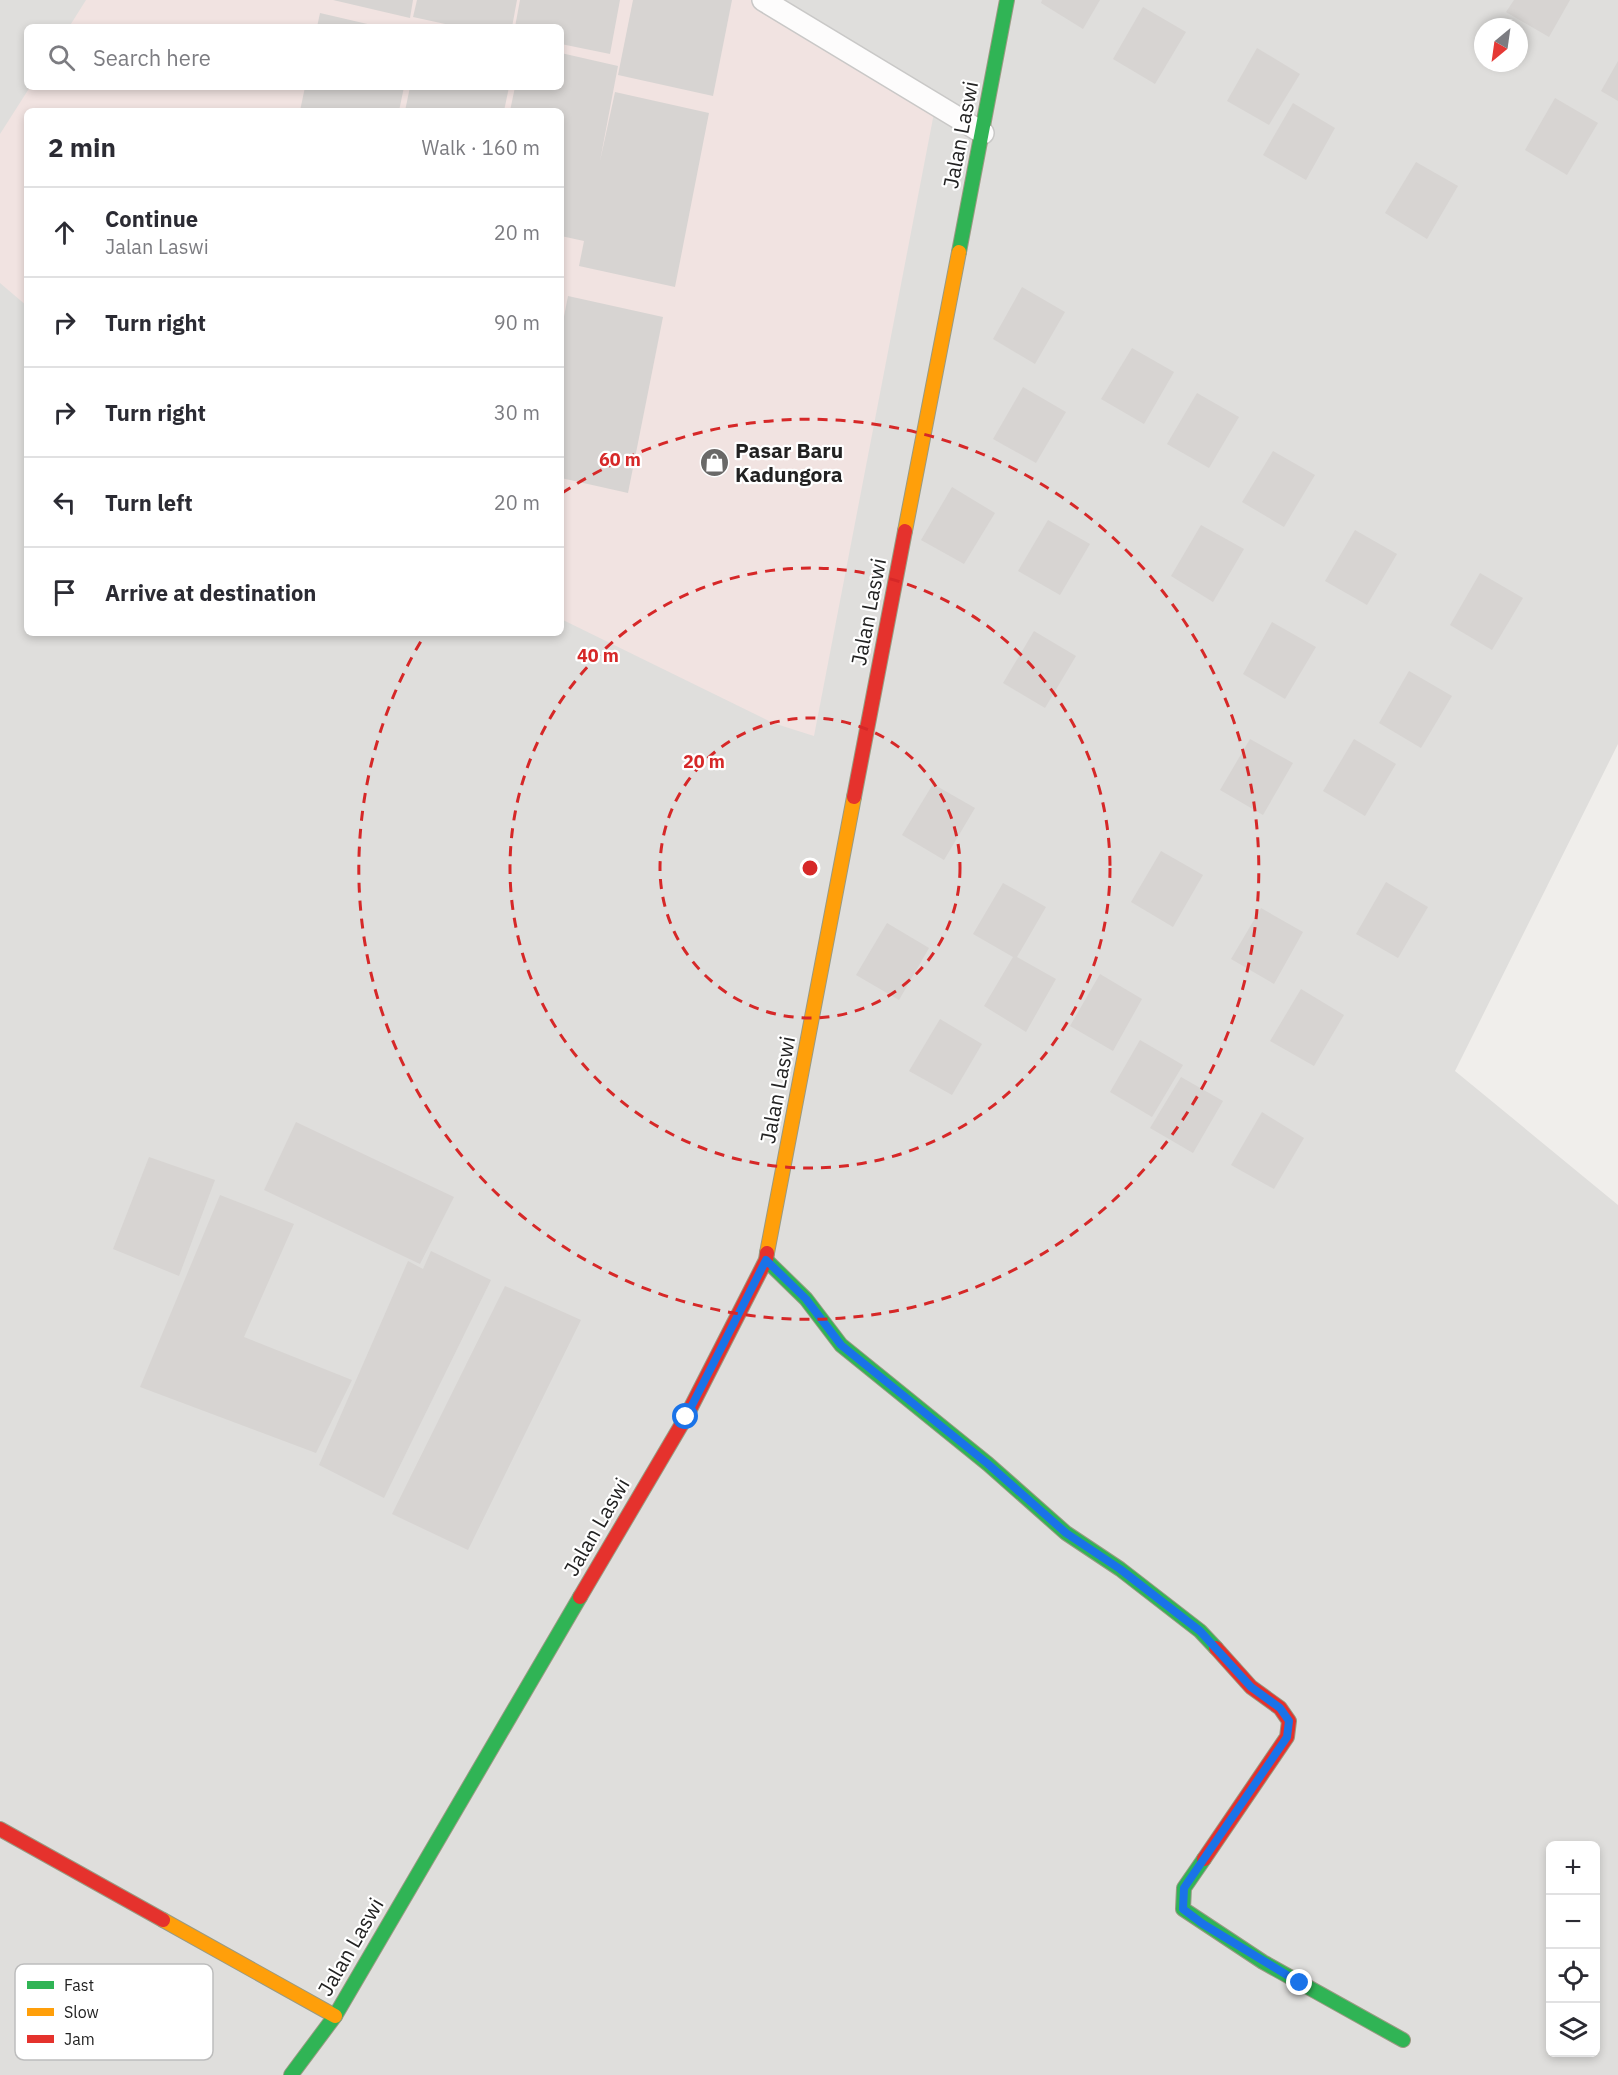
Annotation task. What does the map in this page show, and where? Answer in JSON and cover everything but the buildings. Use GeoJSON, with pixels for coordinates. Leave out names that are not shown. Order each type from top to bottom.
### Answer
{"type":"FeatureCollection","features":[{"type":"Feature","properties":{"kind":"street","name":"Jalan Laswi"},"geometry":{"type":"LineString","coordinates":[[291,2075],[335,2016],[686,1417],[766,1260],[1007,0]]}},
{"type":"Feature","properties":{"kind":"street"},"geometry":{"type":"LineString","coordinates":[[766,1260],[806,1299],[841,1345],[988,1464],[1066,1533],[1120,1569],[1200,1631],[1251,1687],[1280,1708],[1289,1721],[1287,1737],[1184,1888],[1183,1909],[1203,1924],[1300,1983],[1403,2040]]}},
{"type":"Feature","properties":{"kind":"street"},"geometry":{"type":"LineString","coordinates":[[0,1829],[335,2016]]}},
{"type":"Feature","properties":{"kind":"lane"},"geometry":{"type":"LineString","coordinates":[[763,0],[983,133]]}},
{"type":"Feature","properties":{"kind":"shaded area"},"geometry":{"type":"Polygon","coordinates":[[[0,0],[1618,0],[1618,744],[1455,1071],[1618,1205],[1618,2075],[0,2075],[0,0]]]}},
{"type":"Feature","properties":{"kind":"shaded area","name":"Pasar Baru Kadungora"},"geometry":{"type":"Polygon","coordinates":[[[86,0],[785,0],[789,15],[934,113],[814,736],[773,723],[564,620],[564,108],[24,108],[24,303],[0,283],[0,134],[28,90],[564,90],[564,24],[71,24],[86,0]]]}},
{"type":"Feature","properties":{"kind":"traffic: fast"},"geometry":{"type":"LineString","coordinates":[[959,252],[1007,0]]}},
{"type":"Feature","properties":{"kind":"traffic: fast"},"geometry":{"type":"LineString","coordinates":[[766,1260],[806,1299],[841,1345],[988,1464],[1066,1533],[1120,1569],[1200,1631],[1216,1648]]}},
{"type":"Feature","properties":{"kind":"traffic: fast"},"geometry":{"type":"LineString","coordinates":[[291,2075],[335,2016],[580,1597]]}},
{"type":"Feature","properties":{"kind":"traffic: fast"},"geometry":{"type":"LineString","coordinates":[[1204,1859],[1184,1888],[1183,1909],[1263,1962],[1403,2040]]}},
{"type":"Feature","properties":{"kind":"traffic: slow"},"geometry":{"type":"LineString","coordinates":[[905,531],[959,252]]}},
{"type":"Feature","properties":{"kind":"traffic: slow"},"geometry":{"type":"LineString","coordinates":[[767,1253],[854,797]]}},
{"type":"Feature","properties":{"kind":"traffic: slow"},"geometry":{"type":"LineString","coordinates":[[163,1920],[335,2016]]}},
{"type":"Feature","properties":{"kind":"traffic: jam"},"geometry":{"type":"LineString","coordinates":[[854,797],[905,531]]}},
{"type":"Feature","properties":{"kind":"traffic: jam"},"geometry":{"type":"LineString","coordinates":[[580,1597],[686,1417],[766,1260],[767,1253]]}},
{"type":"Feature","properties":{"kind":"traffic: jam"},"geometry":{"type":"LineString","coordinates":[[1204,1859],[1287,1737],[1289,1721],[1280,1708],[1251,1687],[1216,1648]]}},
{"type":"Feature","properties":{"kind":"traffic: jam"},"geometry":{"type":"LineString","coordinates":[[0,1829],[163,1920]]}},
{"type":"Feature","properties":{"kind":"place","name":"Pasar Baru Kadungora"},"geometry":{"type":"Point","coordinates":[714,463]}},
{"type":"Feature","properties":{"kind":"route"},"geometry":{"type":"LineString","coordinates":[[686,1417],[766,1260],[806,1299],[841,1345],[988,1464],[1066,1533],[1120,1569],[1200,1631],[1251,1687],[1280,1708],[1289,1721],[1287,1737],[1184,1888],[1183,1909],[1203,1924],[1300,1983]]}}]}
